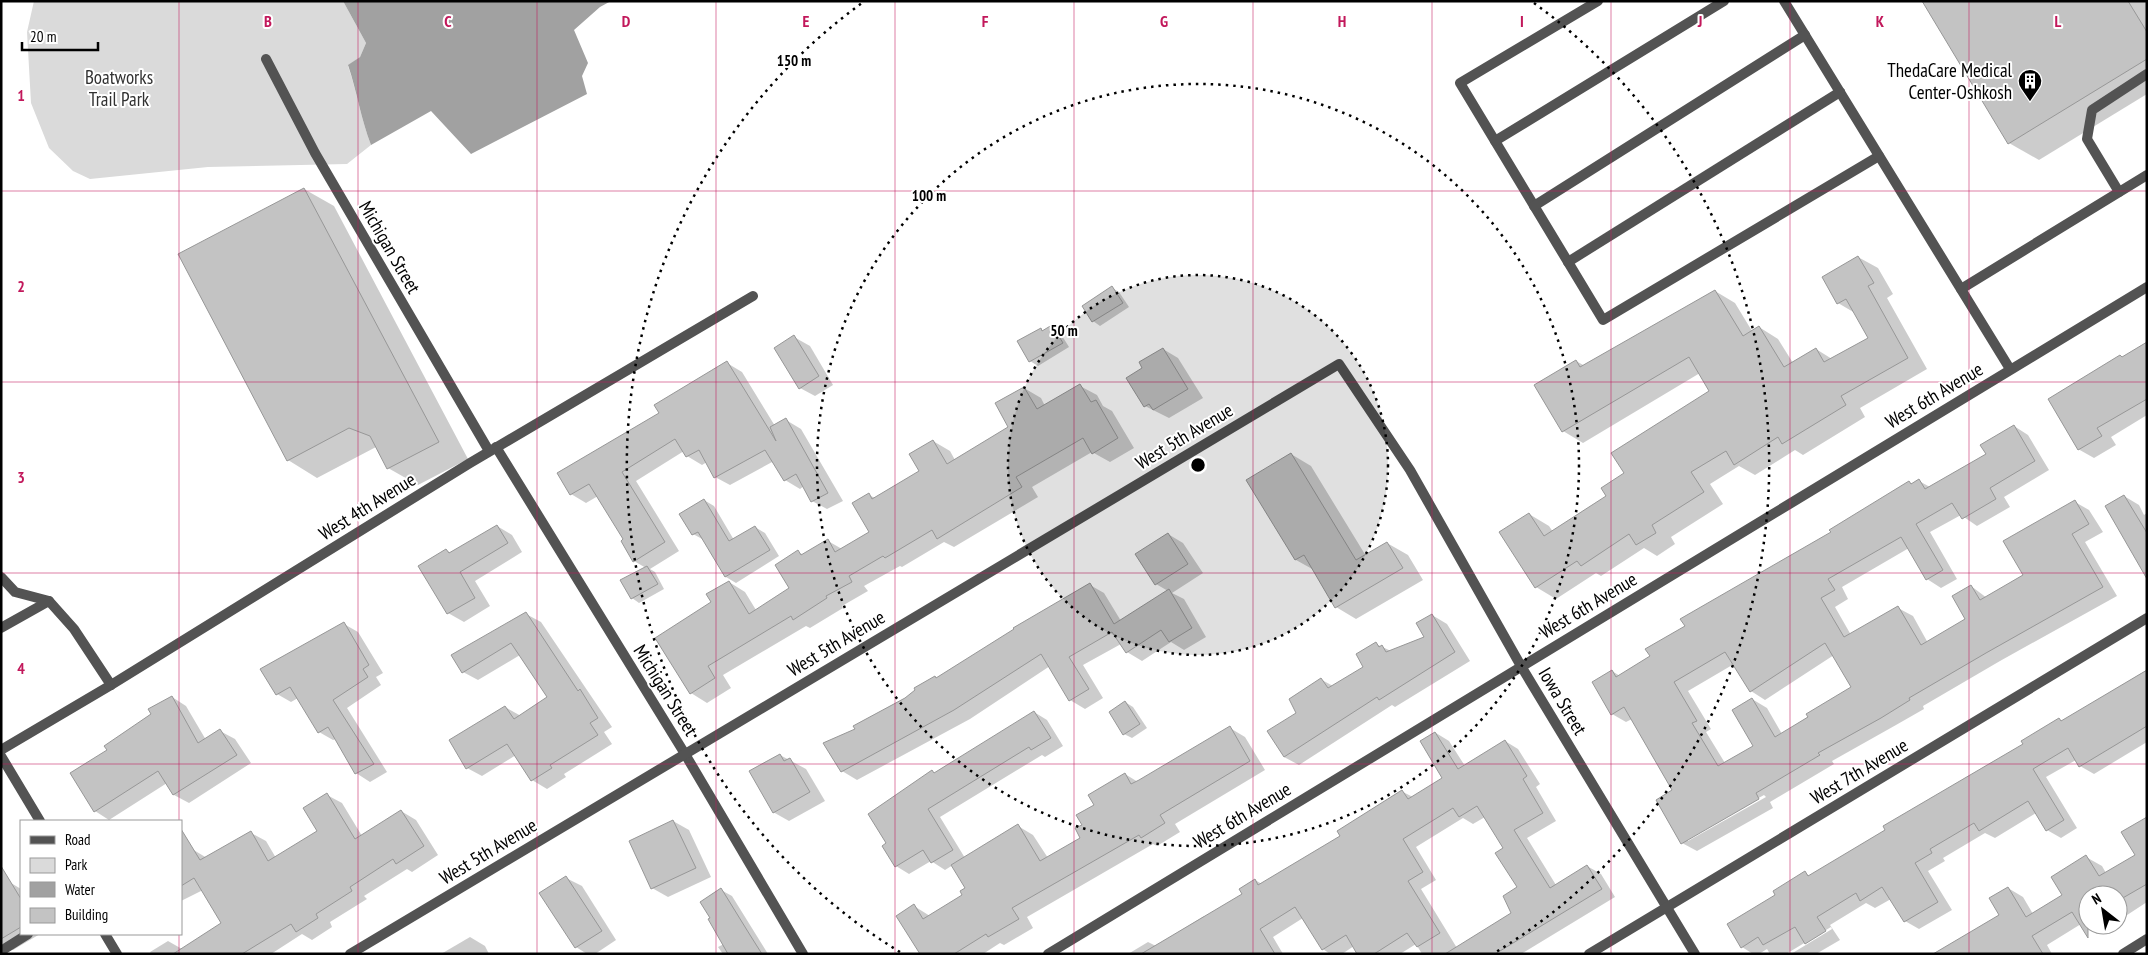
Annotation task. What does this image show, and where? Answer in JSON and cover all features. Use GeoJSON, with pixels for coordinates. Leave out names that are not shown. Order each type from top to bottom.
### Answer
{"type":"FeatureCollection","features":[{"type":"Feature","properties":{"kind":"street"},"geometry":{"type":"LineString","coordinates":[[1598,1],[1460,83],[1603,320],[1879,156]]}},
{"type":"Feature","properties":{"kind":"street"},"geometry":{"type":"LineString","coordinates":[[1496,141],[1724,1]]}},
{"type":"Feature","properties":{"kind":"street"},"geometry":{"type":"LineString","coordinates":[[1784,1],[2010,369]]}},
{"type":"Feature","properties":{"kind":"street"},"geometry":{"type":"LineString","coordinates":[[1534,206],[1805,35]]}},
{"type":"Feature","properties":{"kind":"street","name":"Michigan Street"},"geometry":{"type":"LineString","coordinates":[[266,59],[315,153],[493,449],[685,754],[803,954]]}},
{"type":"Feature","properties":{"kind":"street"},"geometry":{"type":"LineString","coordinates":[[2119,192],[2087,139],[2092,110],[2147,74]]}},
{"type":"Feature","properties":{"kind":"street"},"geometry":{"type":"LineString","coordinates":[[1568,262],[1840,92]]}},
{"type":"Feature","properties":{"kind":"street"},"geometry":{"type":"LineString","coordinates":[[1961,289],[2147,175]]}},
{"type":"Feature","properties":{"kind":"street","name":"West 6th Avenue"},"geometry":{"type":"LineString","coordinates":[[1048,954],[2147,287]]}},
{"type":"Feature","properties":{"kind":"street","name":"West 4th Avenue"},"geometry":{"type":"LineString","coordinates":[[1,750],[111,685],[493,449],[753,296]]}},
{"type":"Feature","properties":{"kind":"street","name":"Iowa Street"},"geometry":{"type":"LineString","coordinates":[[1339,364],[1410,470],[1521,666],[1695,954]]}},
{"type":"Feature","properties":{"kind":"street","name":"West 5th Avenue"},"geometry":{"type":"LineString","coordinates":[[350,954],[1339,364]]}},
{"type":"Feature","properties":{"kind":"street"},"geometry":{"type":"LineString","coordinates":[[1,577],[14,592],[49,601],[74,629],[111,685]]}},
{"type":"Feature","properties":{"kind":"street"},"geometry":{"type":"LineString","coordinates":[[1,628],[49,601]]}},
{"type":"Feature","properties":{"kind":"street","name":"West 7th Avenue"},"geometry":{"type":"LineString","coordinates":[[1589,954],[2147,618]]}},
{"type":"Feature","properties":{"kind":"street"},"geometry":{"type":"LineString","coordinates":[[1,756],[39,820]]}},
{"type":"Feature","properties":{"kind":"street"},"geometry":{"type":"LineString","coordinates":[[1,951],[26,935]]}},
{"type":"Feature","properties":{"kind":"street"},"geometry":{"type":"LineString","coordinates":[[107,935],[117,954]]}},
{"type":"Feature","properties":{"kind":"street"},"geometry":{"type":"LineString","coordinates":[[2123,954],[2147,939]]}},
{"type":"Feature","properties":{"kind":"green space","name":"Boatworks Trail Park"},"geometry":{"type":"Polygon","coordinates":[[[34,1],[343,1],[366,43],[360,57],[348,66],[371,145],[347,164],[208,167],[90,179],[73,171],[49,148],[31,103],[27,32],[34,1]]]}},
{"type":"Feature","properties":{"kind":"water"},"geometry":{"type":"Polygon","coordinates":[[[343,1],[611,1],[600,7],[574,30],[588,63],[582,76],[587,94],[471,154],[431,111],[371,145],[348,65],[360,57],[366,43],[343,1]]]}},
{"type":"Feature","properties":{"kind":"building","name":"ThedaCare Medical Center-Oshkosh"},"geometry":{"type":"Polygon","coordinates":[[[1922,1],[2128,1],[2147,32],[2147,59],[2008,144],[1922,1]]]}},
{"type":"Feature","properties":{"kind":"building"},"geometry":{"type":"Polygon","coordinates":[[[304,188],[439,442],[387,469],[370,436],[349,428],[287,461],[178,254],[304,188]]]}},
{"type":"Feature","properties":{"kind":"building"},"geometry":{"type":"Polygon","coordinates":[[[1858,256],[1874,283],[1868,286],[1908,358],[1841,396],[1846,405],[1782,444],[1778,437],[1734,465],[1726,451],[1691,472],[1704,492],[1652,525],[1656,533],[1636,545],[1629,534],[1581,566],[1577,561],[1535,588],[1499,532],[1529,513],[1544,536],[1606,496],[1601,488],[1624,473],[1611,453],[1709,391],[1689,357],[1562,432],[1534,385],[1576,360],[1580,367],[1715,290],[1743,336],[1759,326],[1784,367],[1816,348],[1824,362],[1868,338],[1846,299],[1837,304],[1822,277],[1858,256]]]}},
{"type":"Feature","properties":{"kind":"building"},"geometry":{"type":"Polygon","coordinates":[[[1112,286],[1123,303],[1092,322],[1082,306],[1112,286]]]}},
{"type":"Feature","properties":{"kind":"building"},"geometry":{"type":"Polygon","coordinates":[[[1052,325],[1063,343],[1029,362],[1017,341],[1041,328],[1042,331],[1052,325]]]}},
{"type":"Feature","properties":{"kind":"building"},"geometry":{"type":"Polygon","coordinates":[[[794,335],[819,376],[799,389],[774,348],[794,335]]]}},
{"type":"Feature","properties":{"kind":"building"},"geometry":{"type":"Polygon","coordinates":[[[2147,342],[2147,399],[2097,428],[2102,436],[2078,450],[2048,399],[2120,355],[2122,357],[2147,342]]]}},
{"type":"Feature","properties":{"kind":"building"},"geometry":{"type":"Polygon","coordinates":[[[1163,348],[1188,389],[1153,410],[1149,404],[1144,407],[1126,378],[1142,368],[1139,362],[1163,348]]]}},
{"type":"Feature","properties":{"kind":"building"},"geometry":{"type":"Polygon","coordinates":[[[727,361],[776,441],[770,427],[786,418],[828,493],[811,502],[796,474],[784,481],[765,450],[714,478],[699,450],[686,457],[675,439],[622,472],[665,542],[633,562],[621,541],[623,539],[589,484],[570,495],[557,473],[659,413],[654,405],[727,361]]]}},
{"type":"Feature","properties":{"kind":"building"},"geometry":{"type":"Polygon","coordinates":[[[1080,384],[1091,402],[1096,400],[1118,438],[1092,454],[1083,438],[1016,477],[1022,487],[937,539],[932,530],[885,558],[883,556],[849,576],[852,582],[826,596],[827,598],[793,620],[791,616],[708,666],[715,678],[690,694],[655,638],[711,602],[706,594],[729,581],[749,614],[789,588],[775,565],[798,550],[801,555],[828,539],[835,552],[869,532],[852,503],[869,493],[872,499],[919,471],[909,454],[933,440],[947,464],[1008,427],[995,403],[1024,387],[1037,409],[1080,384]]]}},
{"type":"Feature","properties":{"kind":"building"},"geometry":{"type":"Polygon","coordinates":[[[2014,425],[2035,461],[1990,488],[1996,499],[1962,519],[1952,503],[1916,524],[1943,570],[1926,580],[1901,537],[1828,579],[1835,590],[1821,598],[1844,637],[1898,606],[1921,645],[1965,619],[1952,596],[1971,585],[1980,600],[2023,575],[2003,541],[2075,500],[2089,524],[2072,534],[2103,587],[1986,653],[1909,698],[1910,700],[1881,718],[1818,753],[1820,755],[1756,793],[1759,799],[1681,844],[1656,800],[1672,790],[1624,707],[1611,715],[1592,682],[1612,670],[1616,677],[1650,656],[1645,649],[1685,626],[1680,619],[1831,532],[1829,530],[1909,481],[1911,484],[1919,479],[1925,489],[1986,454],[1980,445],[2014,425]],[[1825,643],[1750,692],[1725,652],[1674,682],[1697,721],[1692,723],[1718,766],[1753,746],[1732,710],[1752,698],[1775,737],[1808,717],[1806,714],[1851,687],[1825,643]]]}},
{"type":"Feature","properties":{"kind":"building"},"geometry":{"type":"Polygon","coordinates":[[[1291,453],[1356,560],[1387,542],[1403,568],[1335,608],[1304,555],[1295,560],[1246,480],[1291,453]]]}},
{"type":"Feature","properties":{"kind":"building"},"geometry":{"type":"Polygon","coordinates":[[[2124,495],[2147,533],[2147,579],[2105,506],[2124,495]]]}},
{"type":"Feature","properties":{"kind":"building"},"geometry":{"type":"Polygon","coordinates":[[[704,499],[729,541],[755,526],[770,550],[725,577],[698,532],[692,535],[679,514],[704,499]]]}},
{"type":"Feature","properties":{"kind":"building"},"geometry":{"type":"Polygon","coordinates":[[[497,525],[508,543],[460,572],[475,598],[447,614],[418,566],[446,549],[449,553],[497,525]]]}},
{"type":"Feature","properties":{"kind":"building"},"geometry":{"type":"Polygon","coordinates":[[[1168,533],[1188,564],[1155,585],[1135,554],[1168,533]]]}},
{"type":"Feature","properties":{"kind":"building"},"geometry":{"type":"Polygon","coordinates":[[[647,566],[658,584],[631,599],[620,580],[647,566]]]}},
{"type":"Feature","properties":{"kind":"building"},"geometry":{"type":"Polygon","coordinates":[[[1090,583],[1114,624],[1169,589],[1192,628],[1169,642],[1161,630],[1126,653],[1112,632],[1069,657],[1089,689],[1069,701],[1041,654],[954,710],[841,772],[823,743],[855,729],[853,726],[905,698],[915,690],[914,688],[935,676],[936,678],[1013,628],[1090,583]]]}},
{"type":"Feature","properties":{"kind":"building"},"geometry":{"type":"Polygon","coordinates":[[[526,612],[598,718],[590,723],[598,735],[550,765],[552,768],[531,781],[507,744],[466,769],[449,740],[505,706],[514,719],[547,697],[511,643],[462,673],[451,655],[526,612]]]}},
{"type":"Feature","properties":{"kind":"building"},"geometry":{"type":"Polygon","coordinates":[[[1432,614],[1455,652],[1379,700],[1377,697],[1284,757],[1267,731],[1296,713],[1289,699],[1321,678],[1328,688],[1363,667],[1356,654],[1376,642],[1379,647],[1382,645],[1386,652],[1424,637],[1416,623],[1432,614]]]}},
{"type":"Feature","properties":{"kind":"building"},"geometry":{"type":"Polygon","coordinates":[[[344,622],[369,665],[363,669],[368,677],[333,700],[374,764],[355,774],[328,727],[318,733],[290,687],[276,695],[260,669],[344,622]]]}},
{"type":"Feature","properties":{"kind":"building"},"geometry":{"type":"Polygon","coordinates":[[[2147,670],[2147,726],[2079,767],[2068,748],[2033,769],[2064,820],[2046,831],[2028,801],[1979,831],[1974,823],[1930,849],[1932,853],[1915,863],[1938,902],[1904,922],[1882,887],[1860,901],[1856,893],[1817,917],[1826,931],[1805,944],[1795,927],[1763,945],[1758,937],[1741,948],[1727,924],[1775,895],[1773,891],[1805,871],[1808,876],[1885,830],[1883,826],[2023,744],[2021,741],[2059,718],[2061,721],[2147,670]]]}},
{"type":"Feature","properties":{"kind":"building"},"geometry":{"type":"Polygon","coordinates":[[[172,696],[198,743],[220,729],[237,755],[173,795],[158,771],[94,812],[70,773],[107,750],[104,746],[151,714],[148,709],[172,696]]]}},
{"type":"Feature","properties":{"kind":"building"},"geometry":{"type":"Polygon","coordinates":[[[1125,701],[1140,724],[1123,735],[1109,712],[1125,701]]]}},
{"type":"Feature","properties":{"kind":"building"},"geometry":{"type":"Polygon","coordinates":[[[1034,711],[1051,738],[1031,750],[1029,747],[928,809],[953,850],[931,863],[923,850],[895,867],[882,846],[886,843],[868,814],[932,770],[934,773],[1034,711]]]}},
{"type":"Feature","properties":{"kind":"building"},"geometry":{"type":"Polygon","coordinates":[[[1230,726],[1250,761],[1160,815],[1165,823],[1141,838],[1139,835],[1012,908],[1019,919],[988,937],[986,934],[954,954],[920,954],[896,916],[914,904],[923,919],[962,895],[960,891],[965,888],[951,865],[1018,824],[1040,861],[1080,838],[1075,828],[1082,825],[1076,815],[1094,805],[1088,795],[1125,773],[1131,784],[1230,726]]]}},
{"type":"Feature","properties":{"kind":"building"},"geometry":{"type":"Polygon","coordinates":[[[1435,732],[1458,769],[1505,740],[1527,776],[1523,779],[1543,813],[1514,830],[1550,888],[1587,865],[1602,889],[1495,954],[1445,954],[1511,913],[1503,896],[1517,887],[1495,853],[1503,848],[1477,806],[1459,817],[1453,808],[1403,839],[1423,872],[1408,881],[1440,933],[1417,947],[1407,933],[1374,954],[1357,954],[1346,935],[1322,950],[1295,907],[1260,929],[1275,954],[1141,954],[1242,894],[1239,889],[1255,879],[1258,885],[1340,836],[1337,831],[1402,790],[1408,799],[1442,778],[1420,741],[1435,732]]]}},
{"type":"Feature","properties":{"kind":"building"},"geometry":{"type":"Polygon","coordinates":[[[780,754],[784,761],[790,758],[810,792],[773,813],[749,771],[780,754]]]}},
{"type":"Feature","properties":{"kind":"building"},"geometry":{"type":"Polygon","coordinates":[[[327,793],[355,839],[401,810],[424,846],[396,864],[393,859],[350,887],[352,891],[316,914],[318,918],[296,932],[291,924],[242,954],[173,954],[221,923],[194,878],[182,885],[182,831],[200,860],[251,831],[268,861],[317,831],[303,808],[327,793]]]}},
{"type":"Feature","properties":{"kind":"building"},"geometry":{"type":"Polygon","coordinates":[[[2147,817],[2147,884],[2128,895],[2128,885],[2078,885],[2078,922],[2072,912],[2032,936],[2043,954],[1933,954],[1999,915],[1989,898],[2008,887],[2026,917],[2062,895],[2051,877],[2086,855],[2099,876],[2135,855],[2121,832],[2147,817]]]}},
{"type":"Feature","properties":{"kind":"building"},"geometry":{"type":"Polygon","coordinates":[[[673,820],[696,868],[651,889],[629,841],[673,820]]]}},
{"type":"Feature","properties":{"kind":"building"},"geometry":{"type":"Polygon","coordinates":[[[1,866],[20,897],[20,928],[1,939],[1,866]]]}},
{"type":"Feature","properties":{"kind":"building"},"geometry":{"type":"Polygon","coordinates":[[[566,876],[602,931],[575,948],[539,893],[566,876]]]}},
{"type":"Feature","properties":{"kind":"building"},"geometry":{"type":"Polygon","coordinates":[[[721,888],[762,954],[728,954],[700,902],[721,888]]]}},
{"type":"Feature","properties":{"kind":"place","name":"ThedaCare Medical Center-Oshkosh"},"geometry":{"type":"Point","coordinates":[2030,102]}}]}
